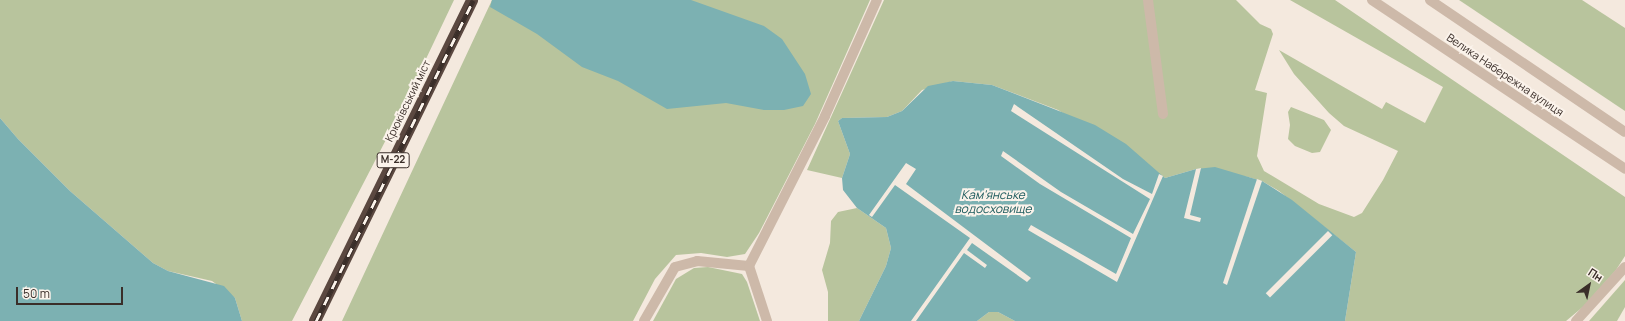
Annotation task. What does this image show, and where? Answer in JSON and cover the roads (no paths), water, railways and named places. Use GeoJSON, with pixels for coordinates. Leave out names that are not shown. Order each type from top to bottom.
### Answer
{"type":"FeatureCollection","features":[{"type":"Feature","properties":{"kind":"highway","name":"Крюківський міст"},"geometry":{"type":"LineString","coordinates":[[315,321],[472,0]]}},
{"type":"Feature","properties":{"kind":"street"},"geometry":{"type":"LineString","coordinates":[[767,321],[749,266],[824,116],[877,0]]}},
{"type":"Feature","properties":{"kind":"street"},"geometry":{"type":"LineString","coordinates":[[1148,0],[1163,114]]}},
{"type":"Feature","properties":{"kind":"street","name":"Велика Набережна вулиця"},"geometry":{"type":"LineString","coordinates":[[1372,0],[1625,169]]}},
{"type":"Feature","properties":{"kind":"street","name":"Велика Набережна вулиця"},"geometry":{"type":"LineString","coordinates":[[1430,0],[1625,132]]}},
{"type":"Feature","properties":{"kind":"street"},"geometry":{"type":"LineString","coordinates":[[644,321],[675,266],[697,261],[749,266]]}},
{"type":"Feature","properties":{"kind":"street"},"geometry":{"type":"LineString","coordinates":[[1576,321],[1625,267]]}},
{"type":"Feature","properties":{"kind":"water"},"geometry":{"type":"Polygon","coordinates":[[[492,0],[691,0],[764,26],[782,39],[805,74],[811,94],[803,106],[784,110],[764,110],[726,103],[667,109],[618,81],[582,67],[537,34],[490,7],[492,0]]]}},
{"type":"Feature","properties":{"kind":"water","name":"Кам'янське водосховище"},"geometry":{"type":"Polygon","coordinates":[[[953,81],[992,85],[1095,125],[1126,144],[1165,178],[1196,169],[1215,167],[1262,181],[1292,200],[1356,252],[1345,321],[1015,321],[998,312],[989,312],[977,321],[859,321],[886,266],[891,248],[886,228],[857,208],[843,190],[842,178],[850,154],[838,121],[842,118],[887,117],[902,111],[928,86],[953,81]]]}},
{"type":"Feature","properties":{"kind":"water"},"geometry":{"type":"Polygon","coordinates":[[[0,118],[18,139],[70,191],[153,263],[168,271],[224,286],[235,298],[242,321],[0,321],[0,118]]]}},
{"type":"Feature","properties":{"kind":"railway"},"geometry":{"type":"LineString","coordinates":[[316,321],[473,0]]}}]}
